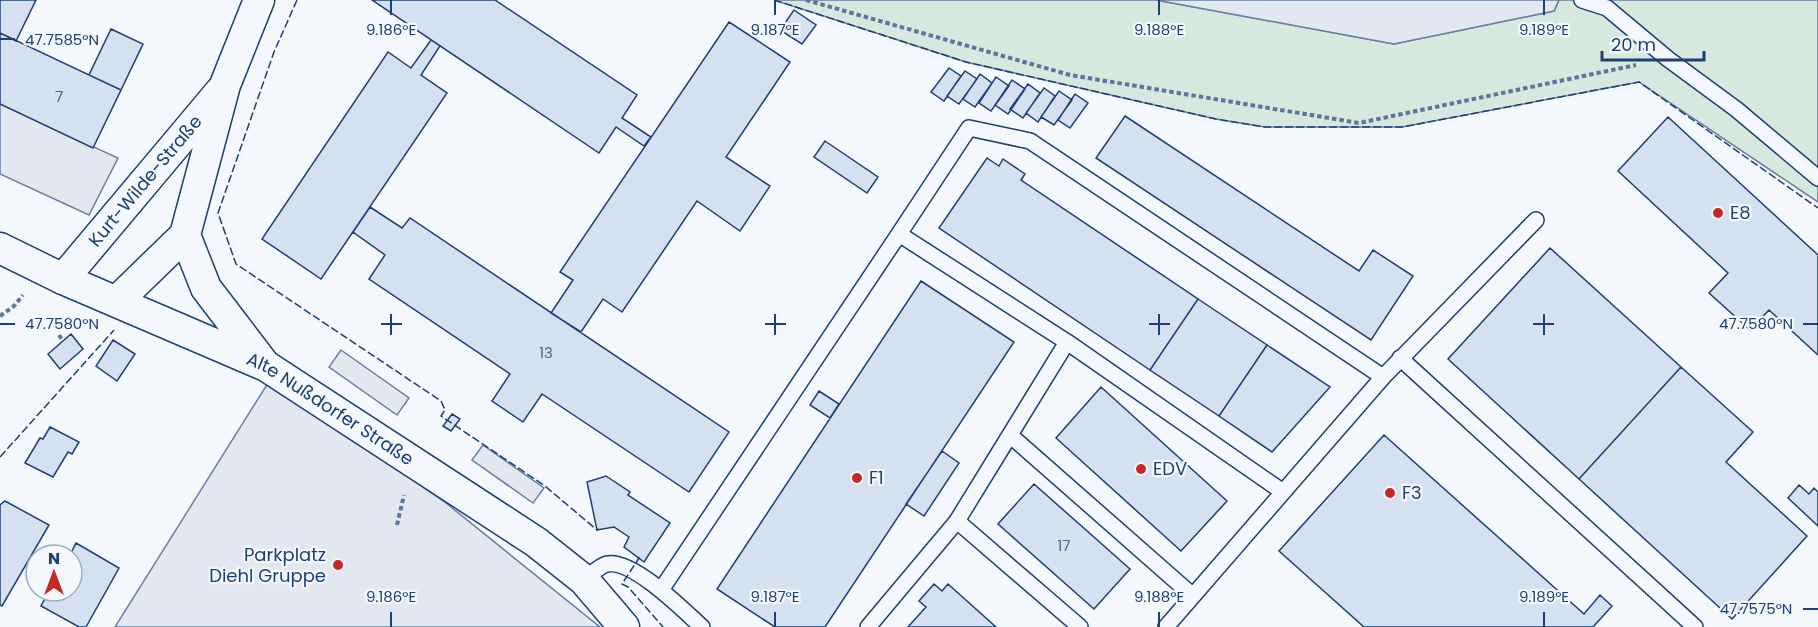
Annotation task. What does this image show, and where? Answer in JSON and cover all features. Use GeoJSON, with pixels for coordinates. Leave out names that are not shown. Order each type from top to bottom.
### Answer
{"type":"FeatureCollection","features":[{"type":"Feature","properties":{"kind":"street","name":"Kurt-Wilde-Straße"},"geometry":{"type":"LineString","coordinates":[[185,235],[225,85],[259,0]]}},
{"type":"Feature","properties":{"kind":"street","name":"Kurt-Wilde-Straße"},"geometry":{"type":"LineString","coordinates":[[63,279],[225,85]]}},
{"type":"Feature","properties":{"kind":"street"},"geometry":{"type":"LineString","coordinates":[[117,301],[185,235],[206,288],[266,366]]}},
{"type":"Feature","properties":{"kind":"street","name":"Alte Nußdorfer Straße"},"geometry":{"type":"LineString","coordinates":[[0,248],[63,279],[266,366],[536,542],[584,580],[624,627]]}},
{"type":"Feature","properties":{"kind":"lane"},"geometry":{"type":"LineString","coordinates":[[1582,0],[1607,8],[1818,178]]}},
{"type":"Feature","properties":{"kind":"lane"},"geometry":{"type":"LineString","coordinates":[[661,590],[969,128],[1030,141],[1383,377]]}},
{"type":"Feature","properties":{"kind":"lane"},"geometry":{"type":"LineString","coordinates":[[1166,627],[1400,358],[1536,220]]}},
{"type":"Feature","properties":{"kind":"lane"},"geometry":{"type":"LineString","coordinates":[[899,234],[1066,342],[1283,492]]}},
{"type":"Feature","properties":{"kind":"lane"},"geometry":{"type":"LineString","coordinates":[[868,627],[957,521],[1011,436],[1066,342]]}},
{"type":"Feature","properties":{"kind":"lane"},"geometry":{"type":"LineString","coordinates":[[1400,358],[1695,627]]}},
{"type":"Feature","properties":{"kind":"lane"},"geometry":{"type":"LineString","coordinates":[[1011,436],[1192,596]]}},
{"type":"Feature","properties":{"kind":"lane"},"geometry":{"type":"LineString","coordinates":[[957,521],[1080,627]]}},
{"type":"Feature","properties":{"kind":"lane"},"geometry":{"type":"LineString","coordinates":[[584,580],[605,565],[620,564],[661,590],[702,627]]}},
{"type":"Feature","properties":{"kind":"path"},"geometry":{"type":"LineString","coordinates":[[806,0],[1070,75],[1359,123],[1668,59]]}},
{"type":"Feature","properties":{"kind":"path"},"geometry":{"type":"LineString","coordinates":[[59,335],[63,341]]}},
{"type":"Feature","properties":{"kind":"shaded area"},"geometry":{"type":"Polygon","coordinates":[[[774,0],[1156,0],[1394,44],[1554,11],[1559,0],[1818,0],[1818,202],[1639,82],[1402,127],[1265,127],[1216,119],[966,62],[774,0]]]}},
{"type":"Feature","properties":{"kind":"shaded area"},"geometry":{"type":"Polygon","coordinates":[[[1156,0],[1559,0],[1554,11],[1394,44],[1156,0]]]}},
{"type":"Feature","properties":{"kind":"shaded area"},"geometry":{"type":"Polygon","coordinates":[[[0,104],[118,158],[89,215],[0,174],[0,104]]]}},
{"type":"Feature","properties":{"kind":"shaded area"},"geometry":{"type":"Polygon","coordinates":[[[341,350],[409,398],[397,415],[329,367],[341,350]]]}},
{"type":"Feature","properties":{"kind":"shaded area","name":"Parkplatz Diehl Gruppe"},"geometry":{"type":"Polygon","coordinates":[[[268,383],[300,402],[446,503],[600,627],[115,627],[268,383]]]}},
{"type":"Feature","properties":{"kind":"shaded area"},"geometry":{"type":"Polygon","coordinates":[[[483,445],[544,488],[533,503],[472,460],[483,445]]]}},
{"type":"Feature","properties":{"kind":"building"},"geometry":{"type":"Polygon","coordinates":[[[0,0],[36,0],[16,41],[0,33],[0,0]]]}},
{"type":"Feature","properties":{"kind":"building"},"geometry":{"type":"Polygon","coordinates":[[[372,0],[495,0],[637,95],[622,118],[651,137],[644,146],[616,127],[599,153],[372,0]]]}},
{"type":"Feature","properties":{"kind":"building"},"geometry":{"type":"Polygon","coordinates":[[[794,10],[816,25],[802,44],[780,30],[794,10]]]}},
{"type":"Feature","properties":{"kind":"building"},"geometry":{"type":"Polygon","coordinates":[[[729,22],[790,62],[726,157],[770,186],[740,231],[697,201],[622,312],[603,299],[581,332],[551,313],[573,280],[560,272],[729,22]]]}},
{"type":"Feature","properties":{"kind":"building"},"geometry":{"type":"Polygon","coordinates":[[[111,29],[143,44],[121,90],[89,75],[111,29]]]}},
{"type":"Feature","properties":{"kind":"building"},"geometry":{"type":"Polygon","coordinates":[[[0,33],[121,90],[93,148],[0,104],[0,33]]]}},
{"type":"Feature","properties":{"kind":"building"},"geometry":{"type":"Polygon","coordinates":[[[431,40],[440,46],[421,75],[447,93],[321,279],[262,239],[388,52],[411,68],[431,40]]]}},
{"type":"Feature","properties":{"kind":"building"},"geometry":{"type":"Polygon","coordinates":[[[949,68],[961,76],[944,101],[931,92],[949,68]]]}},
{"type":"Feature","properties":{"kind":"building"},"geometry":{"type":"Polygon","coordinates":[[[965,71],[977,79],[959,104],[947,96],[965,71]]]}},
{"type":"Feature","properties":{"kind":"building"},"geometry":{"type":"Polygon","coordinates":[[[980,74],[992,83],[975,107],[963,99],[980,74]]]}},
{"type":"Feature","properties":{"kind":"building"},"geometry":{"type":"Polygon","coordinates":[[[996,77],[1009,86],[991,111],[979,103],[996,77]]]}},
{"type":"Feature","properties":{"kind":"building"},"geometry":{"type":"Polygon","coordinates":[[[1012,80],[1025,89],[1008,114],[995,105],[1012,80]]]}},
{"type":"Feature","properties":{"kind":"building"},"geometry":{"type":"Polygon","coordinates":[[[1028,84],[1040,93],[1023,118],[1010,109],[1028,84]]]}},
{"type":"Feature","properties":{"kind":"building"},"geometry":{"type":"Polygon","coordinates":[[[1044,88],[1055,96],[1038,122],[1026,113],[1044,88]]]}},
{"type":"Feature","properties":{"kind":"building"},"geometry":{"type":"Polygon","coordinates":[[[1059,91],[1072,100],[1054,125],[1041,117],[1059,91]]]}},
{"type":"Feature","properties":{"kind":"building"},"geometry":{"type":"Polygon","coordinates":[[[1075,94],[1088,103],[1070,128],[1058,120],[1075,94]]]}},
{"type":"Feature","properties":{"kind":"building"},"geometry":{"type":"Polygon","coordinates":[[[1125,116],[1359,271],[1373,250],[1413,276],[1371,340],[1096,158],[1125,116]]]}},
{"type":"Feature","properties":{"kind":"building","name":"E8"},"geometry":{"type":"Polygon","coordinates":[[[1668,117],[1818,255],[1818,355],[1769,310],[1750,330],[1709,293],[1728,273],[1618,171],[1668,117]]]}},
{"type":"Feature","properties":{"kind":"building"},"geometry":{"type":"Polygon","coordinates":[[[825,141],[878,177],[867,193],[814,157],[825,141]]]}},
{"type":"Feature","properties":{"kind":"building"},"geometry":{"type":"Polygon","coordinates":[[[987,158],[999,166],[1003,159],[1025,174],[1021,180],[1198,299],[1150,370],[939,228],[987,158]]]}},
{"type":"Feature","properties":{"kind":"building"},"geometry":{"type":"Polygon","coordinates":[[[370,207],[402,228],[410,218],[729,432],[689,492],[542,394],[523,422],[492,401],[510,374],[369,279],[385,255],[353,232],[370,207]]]}},
{"type":"Feature","properties":{"kind":"building"},"geometry":{"type":"Polygon","coordinates":[[[1550,248],[1681,367],[1579,479],[1448,359],[1550,248]]]}},
{"type":"Feature","properties":{"kind":"building","name":"F1"},"geometry":{"type":"Polygon","coordinates":[[[921,281],[1014,342],[825,627],[775,627],[717,589],[921,281]]]}},
{"type":"Feature","properties":{"kind":"building"},"geometry":{"type":"Polygon","coordinates":[[[1198,299],[1267,345],[1219,416],[1150,370],[1198,299]]]}},
{"type":"Feature","properties":{"kind":"building"},"geometry":{"type":"Polygon","coordinates":[[[71,334],[83,349],[60,369],[48,354],[71,334]]]}},
{"type":"Feature","properties":{"kind":"building"},"geometry":{"type":"Polygon","coordinates":[[[113,340],[135,354],[117,381],[96,366],[113,340]]]}},
{"type":"Feature","properties":{"kind":"building"},"geometry":{"type":"Polygon","coordinates":[[[1267,345],[1330,387],[1272,452],[1219,416],[1267,345]]]}},
{"type":"Feature","properties":{"kind":"building"},"geometry":{"type":"Polygon","coordinates":[[[1681,367],[1753,432],[1726,462],[1807,536],[1732,619],[1579,479],[1681,367]]]}},
{"type":"Feature","properties":{"kind":"building","name":"EDV"},"geometry":{"type":"Polygon","coordinates":[[[1101,387],[1227,501],[1181,551],[1056,438],[1101,387]]]}},
{"type":"Feature","properties":{"kind":"building"},"geometry":{"type":"Polygon","coordinates":[[[819,391],[839,404],[830,418],[810,405],[819,391]]]}},
{"type":"Feature","properties":{"kind":"building"},"geometry":{"type":"Polygon","coordinates":[[[452,414],[460,419],[451,431],[443,426],[452,414]]]}},
{"type":"Feature","properties":{"kind":"building"},"geometry":{"type":"Polygon","coordinates":[[[50,427],[79,442],[72,454],[68,452],[53,477],[25,463],[40,438],[43,439],[50,427]]]}},
{"type":"Feature","properties":{"kind":"building","name":"F3"},"geometry":{"type":"Polygon","coordinates":[[[1384,435],[1584,614],[1600,595],[1612,606],[1593,627],[1364,627],[1279,551],[1384,435]]]}},
{"type":"Feature","properties":{"kind":"building"},"geometry":{"type":"Polygon","coordinates":[[[942,451],[959,463],[924,516],[906,504],[942,451]]]}},
{"type":"Feature","properties":{"kind":"building"},"geometry":{"type":"Polygon","coordinates":[[[606,476],[630,492],[628,495],[670,523],[644,562],[624,547],[629,537],[614,527],[597,530],[587,482],[606,476]]]}},
{"type":"Feature","properties":{"kind":"building"},"geometry":{"type":"Polygon","coordinates":[[[1034,484],[1130,569],[1094,609],[998,524],[1034,484]]]}},
{"type":"Feature","properties":{"kind":"building"},"geometry":{"type":"Polygon","coordinates":[[[1799,485],[1809,494],[1814,488],[1818,492],[1818,526],[1788,498],[1799,485]]]}},
{"type":"Feature","properties":{"kind":"building"},"geometry":{"type":"Polygon","coordinates":[[[5,501],[49,525],[39,543],[24,543],[24,568],[2,606],[0,605],[0,505],[5,501]]]}},
{"type":"Feature","properties":{"kind":"building"},"geometry":{"type":"Polygon","coordinates":[[[84,548],[119,568],[86,627],[79,627],[41,606],[43,603],[84,603],[84,548]]]}},
{"type":"Feature","properties":{"kind":"building"},"geometry":{"type":"Polygon","coordinates":[[[934,584],[942,591],[948,584],[996,627],[908,627],[926,607],[919,601],[934,584]]]}},
{"type":"Feature","properties":{"kind":"fence"},"geometry":{"type":"LineString","coordinates":[[297,0],[274,52],[218,213],[236,264],[441,401],[445,410],[441,416],[545,486],[597,530],[599,529]]}},
{"type":"Feature","properties":{"kind":"fence"},"geometry":{"type":"LineString","coordinates":[[774,0],[966,62],[1216,119],[1265,127],[1402,127],[1639,82],[1818,208]]}},
{"type":"Feature","properties":{"kind":"fence"},"geometry":{"type":"LineString","coordinates":[[0,457],[114,330]]}},
{"type":"Feature","properties":{"kind":"fence"},"geometry":{"type":"LineString","coordinates":[[637,557],[639,558],[622,584],[628,587],[663,627]]}},
{"type":"Feature","properties":{"kind":"place","name":"E8"},"geometry":{"type":"Point","coordinates":[1718,213]}},
{"type":"Feature","properties":{"kind":"place","name":"EDV"},"geometry":{"type":"Point","coordinates":[1141,469]}},
{"type":"Feature","properties":{"kind":"place","name":"F1"},"geometry":{"type":"Point","coordinates":[857,478]}},
{"type":"Feature","properties":{"kind":"place","name":"F3"},"geometry":{"type":"Point","coordinates":[1390,493]}},
{"type":"Feature","properties":{"kind":"place","name":"Parkplatz Diehl Gruppe"},"geometry":{"type":"Point","coordinates":[338,565]}}]}
